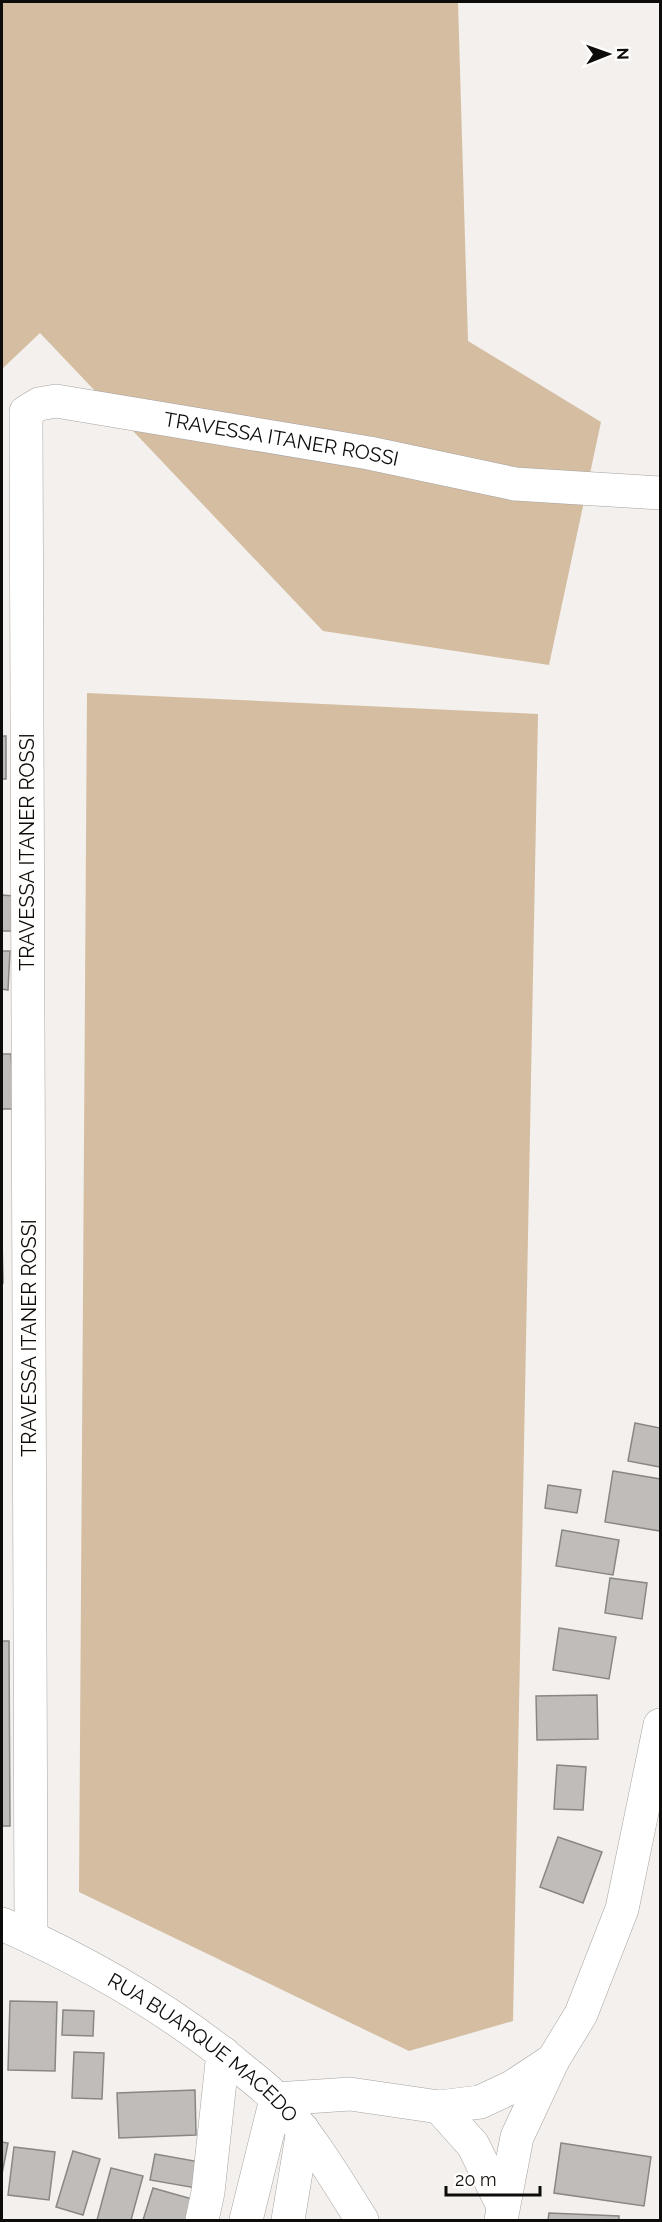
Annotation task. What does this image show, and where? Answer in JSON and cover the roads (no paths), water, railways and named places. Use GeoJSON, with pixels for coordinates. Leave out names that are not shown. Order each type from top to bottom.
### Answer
{"type":"FeatureCollection","features":[{"type":"Feature","properties":{"kind":"street","name":"TRAVESSA ITANER ROSSI"},"geometry":{"type":"LineString","coordinates":[[31,1937],[26,412],[39,404],[56,401],[369,453],[515,484],[660,493]]}},
{"type":"Feature","properties":{"kind":"street"},"geometry":{"type":"LineString","coordinates":[[502,2213],[517,2137],[553,2060],[581,2014],[622,1909],[660,1725]]}},
{"type":"Feature","properties":{"kind":"street","name":"RUA BUARQUE MACEDO"},"geometry":{"type":"LineString","coordinates":[[2,1924],[31,1937],[135,1993],[210,2042],[276,2099],[303,2130],[362,2220]]}},
{"type":"Feature","properties":{"kind":"street"},"geometry":{"type":"LineString","coordinates":[[201,2220],[208,2192],[223,2053]]}},
{"type":"Feature","properties":{"kind":"street"},"geometry":{"type":"LineString","coordinates":[[246,2220],[276,2099],[350,2094],[439,2107],[480,2102],[512,2087],[553,2060]]}},
{"type":"Feature","properties":{"kind":"street"},"geometry":{"type":"LineString","coordinates":[[439,2107],[473,2145],[502,2213]]}},
{"type":"Feature","properties":{"kind":"street"},"geometry":{"type":"LineString","coordinates":[[288,2220],[303,2130]]}}]}
